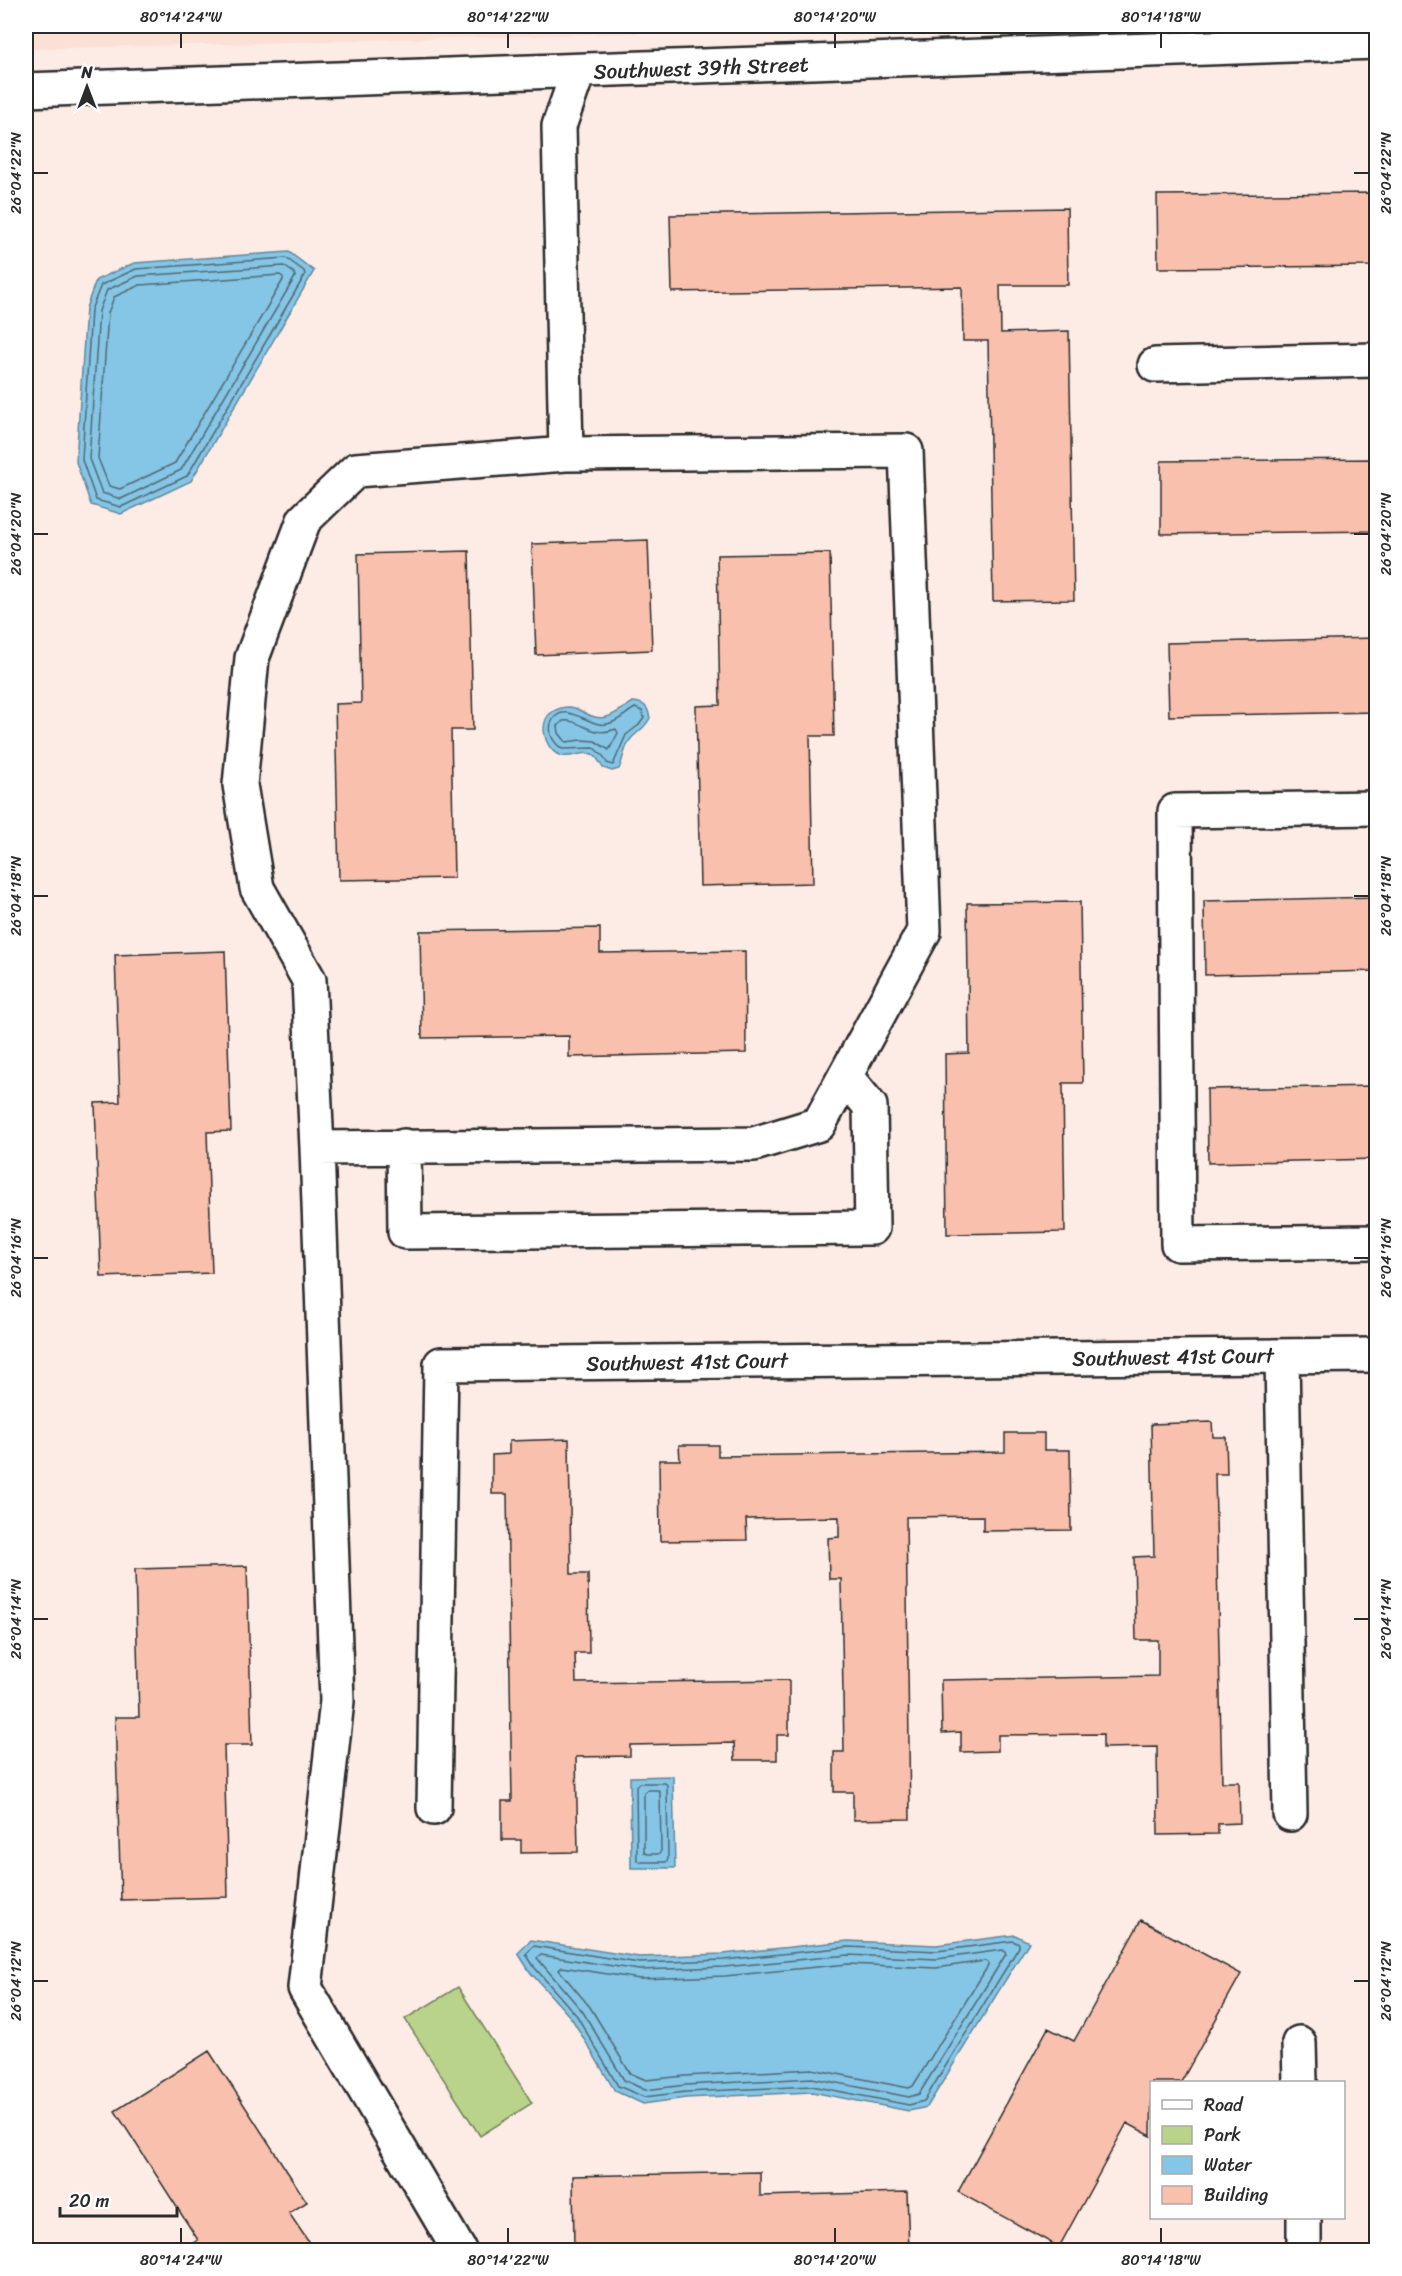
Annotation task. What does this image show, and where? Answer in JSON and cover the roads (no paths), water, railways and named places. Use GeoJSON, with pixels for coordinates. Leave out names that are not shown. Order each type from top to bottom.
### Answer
{"type":"FeatureCollection","features":[{"type":"Feature","properties":{"kind":"street","name":"Southwest 39th Street"},"geometry":{"type":"LineString","coordinates":[[26,90],[1377,42]]}},
{"type":"Feature","properties":{"kind":"street"},"geometry":{"type":"LineString","coordinates":[[566,454],[559,126],[578,72]]}},
{"type":"Feature","properties":{"kind":"street"},"geometry":{"type":"LineString","coordinates":[[1155,365],[1377,360]]}},
{"type":"Feature","properties":{"kind":"street"},"geometry":{"type":"LineString","coordinates":[[316,1148],[754,1144],[819,1124],[924,931],[906,451],[566,454],[356,470],[304,520],[252,658],[240,785],[257,888],[309,980],[316,1148],[336,1701],[305,1988],[459,2250]]}},
{"type":"Feature","properties":{"kind":"street"},"geometry":{"type":"LineString","coordinates":[[1377,808],[1175,811],[1178,1244],[1377,1242]]}},
{"type":"Feature","properties":{"kind":"street"},"geometry":{"type":"LineString","coordinates":[[404,1146],[405,1232],[872,1228],[870,1106],[845,1076]]}},
{"type":"Feature","properties":{"kind":"street","name":"Southwest 41st Court"},"geometry":{"type":"LineString","coordinates":[[434,1808],[441,1364],[1377,1355]]}},
{"type":"Feature","properties":{"kind":"street"},"geometry":{"type":"LineString","coordinates":[[1282,1356],[1290,1814]]}},
{"type":"Feature","properties":{"kind":"street"},"geometry":{"type":"LineString","coordinates":[[1299,2043],[1300,2081]]}},
{"type":"Feature","properties":{"kind":"street"},"geometry":{"type":"LineString","coordinates":[[1304,2219],[1304,2250]]}},
{"type":"Feature","properties":{"kind":"water"},"geometry":{"type":"Polygon","coordinates":[[[289,252],[314,271],[191,481],[121,514],[91,505],[76,462],[86,308],[96,280],[134,263],[289,252]]]}},
{"type":"Feature","properties":{"kind":"water"},"geometry":{"type":"Polygon","coordinates":[[[633,702],[645,706],[650,718],[628,743],[619,769],[612,771],[603,768],[597,758],[588,753],[559,755],[554,752],[547,741],[545,722],[548,716],[556,710],[570,707],[600,718],[611,716],[633,702]]]}},
{"type":"Feature","properties":{"kind":"water"},"geometry":{"type":"Polygon","coordinates":[[[673,1776],[675,1868],[631,1868],[630,1777],[673,1776]]]}},
{"type":"Feature","properties":{"kind":"water"},"geometry":{"type":"Polygon","coordinates":[[[1015,1935],[1029,1942],[927,2107],[909,2111],[812,2092],[686,2098],[643,2104],[615,2091],[572,2019],[530,1972],[518,1953],[531,1940],[639,1957],[723,1954],[848,1941],[936,1945],[1015,1935]]]}}]}
